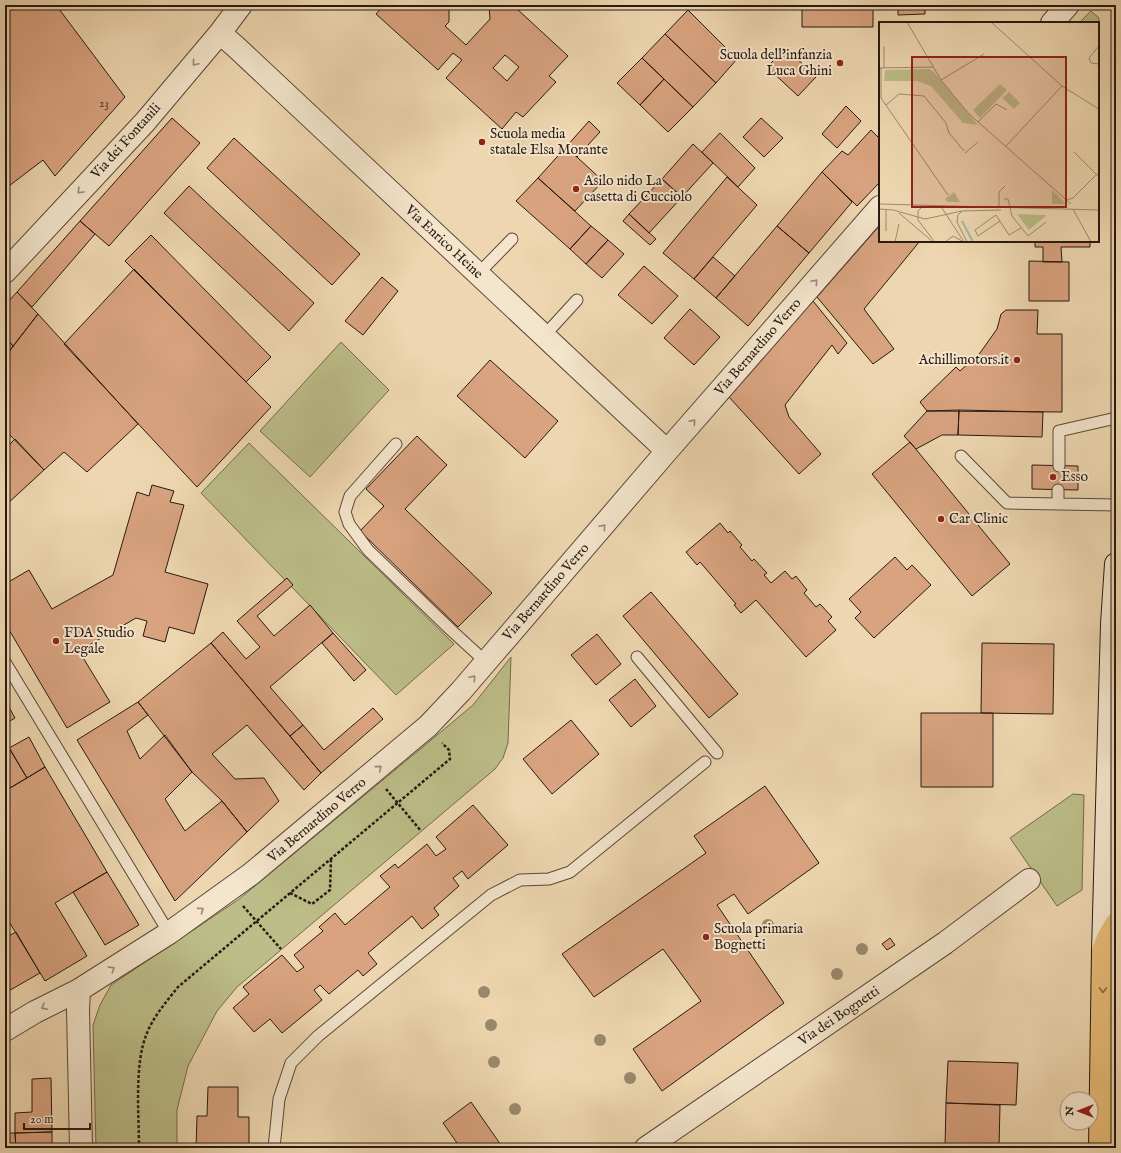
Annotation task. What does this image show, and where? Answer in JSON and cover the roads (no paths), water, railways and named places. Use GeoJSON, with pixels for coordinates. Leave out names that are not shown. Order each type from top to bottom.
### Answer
{"type":"FeatureCollection","features":[{"type":"Feature","properties":{"kind":"main road"},"geometry":{"type":"LineString","coordinates":[[1100,1148],[1103,951],[1116,924]]}},
{"type":"Feature","properties":{"kind":"main road"},"geometry":{"type":"LineString","coordinates":[[1102,1059],[1116,1078]]}},
{"type":"Feature","properties":{"kind":"street","name":"Via dei Fontanili"},"geometry":{"type":"LineString","coordinates":[[5,272],[145,122],[220,33],[241,5]]}},
{"type":"Feature","properties":{"kind":"street","name":"Via Enrico Heine"},"geometry":{"type":"LineString","coordinates":[[220,33],[248,57],[667,451]]}},
{"type":"Feature","properties":{"kind":"street","name":"Via Bernardino Verro"},"geometry":{"type":"LineString","coordinates":[[5,1030],[42,1008],[79,990],[170,933],[230,890],[428,726],[461,691],[634,492],[667,451],[879,208]]}},
{"type":"Feature","properties":{"kind":"street"},"geometry":{"type":"LineString","coordinates":[[1103,951],[1112,632],[1116,564]]}},
{"type":"Feature","properties":{"kind":"street","name":"Via dei Bognetti"},"geometry":{"type":"LineString","coordinates":[[646,1148],[945,943],[1029,880]]}},
{"type":"Feature","properties":{"kind":"street"},"geometry":{"type":"LineString","coordinates":[[79,990],[78,1010],[81,1148]]}},
{"type":"Feature","properties":{"kind":"lane"},"geometry":{"type":"LineString","coordinates":[[478,274],[512,239]]}},
{"type":"Feature","properties":{"kind":"lane"},"geometry":{"type":"LineString","coordinates":[[544,336],[577,300]]}},
{"type":"Feature","properties":{"kind":"lane"},"geometry":{"type":"LineString","coordinates":[[1059,466],[1060,431],[1116,418]]}},
{"type":"Feature","properties":{"kind":"lane"},"geometry":{"type":"LineString","coordinates":[[396,444],[350,496],[345,512],[349,524],[368,550],[486,662]]}},
{"type":"Feature","properties":{"kind":"lane"},"geometry":{"type":"LineString","coordinates":[[961,456],[1007,503],[1116,505]]}},
{"type":"Feature","properties":{"kind":"lane"},"geometry":{"type":"LineString","coordinates":[[1058,490],[1058,504]]}},
{"type":"Feature","properties":{"kind":"lane"},"geometry":{"type":"LineString","coordinates":[[637,657],[717,753]]}},
{"type":"Feature","properties":{"kind":"lane"},"geometry":{"type":"LineString","coordinates":[[5,662],[170,933]]}},
{"type":"Feature","properties":{"kind":"lane"},"geometry":{"type":"LineString","coordinates":[[274,1148],[279,1099],[291,1064],[318,1036],[491,895],[520,880],[549,879],[570,872],[705,762]]}},
{"type":"Feature","properties":{"kind":"place","name":"Scuola dell'infanzia Luca Ghini"},"geometry":{"type":"Point","coordinates":[840,63]}},
{"type":"Feature","properties":{"kind":"place","name":"Scuola media statale Elsa Morante"},"geometry":{"type":"Point","coordinates":[482,142]}},
{"type":"Feature","properties":{"kind":"place","name":"Asilo nido La casetta di Cucciolo"},"geometry":{"type":"Point","coordinates":[576,189]}},
{"type":"Feature","properties":{"kind":"place","name":"Achillimotors.it"},"geometry":{"type":"Point","coordinates":[1017,360]}},
{"type":"Feature","properties":{"kind":"place","name":"Esso"},"geometry":{"type":"Point","coordinates":[1053,477]}},
{"type":"Feature","properties":{"kind":"place","name":"Car Clinic"},"geometry":{"type":"Point","coordinates":[941,519]}},
{"type":"Feature","properties":{"kind":"place","name":"FDA Studio Legale"},"geometry":{"type":"Point","coordinates":[56,641]}},
{"type":"Feature","properties":{"kind":"place","name":"Scuola primaria Bognetti"},"geometry":{"type":"Point","coordinates":[706,937]}}]}
